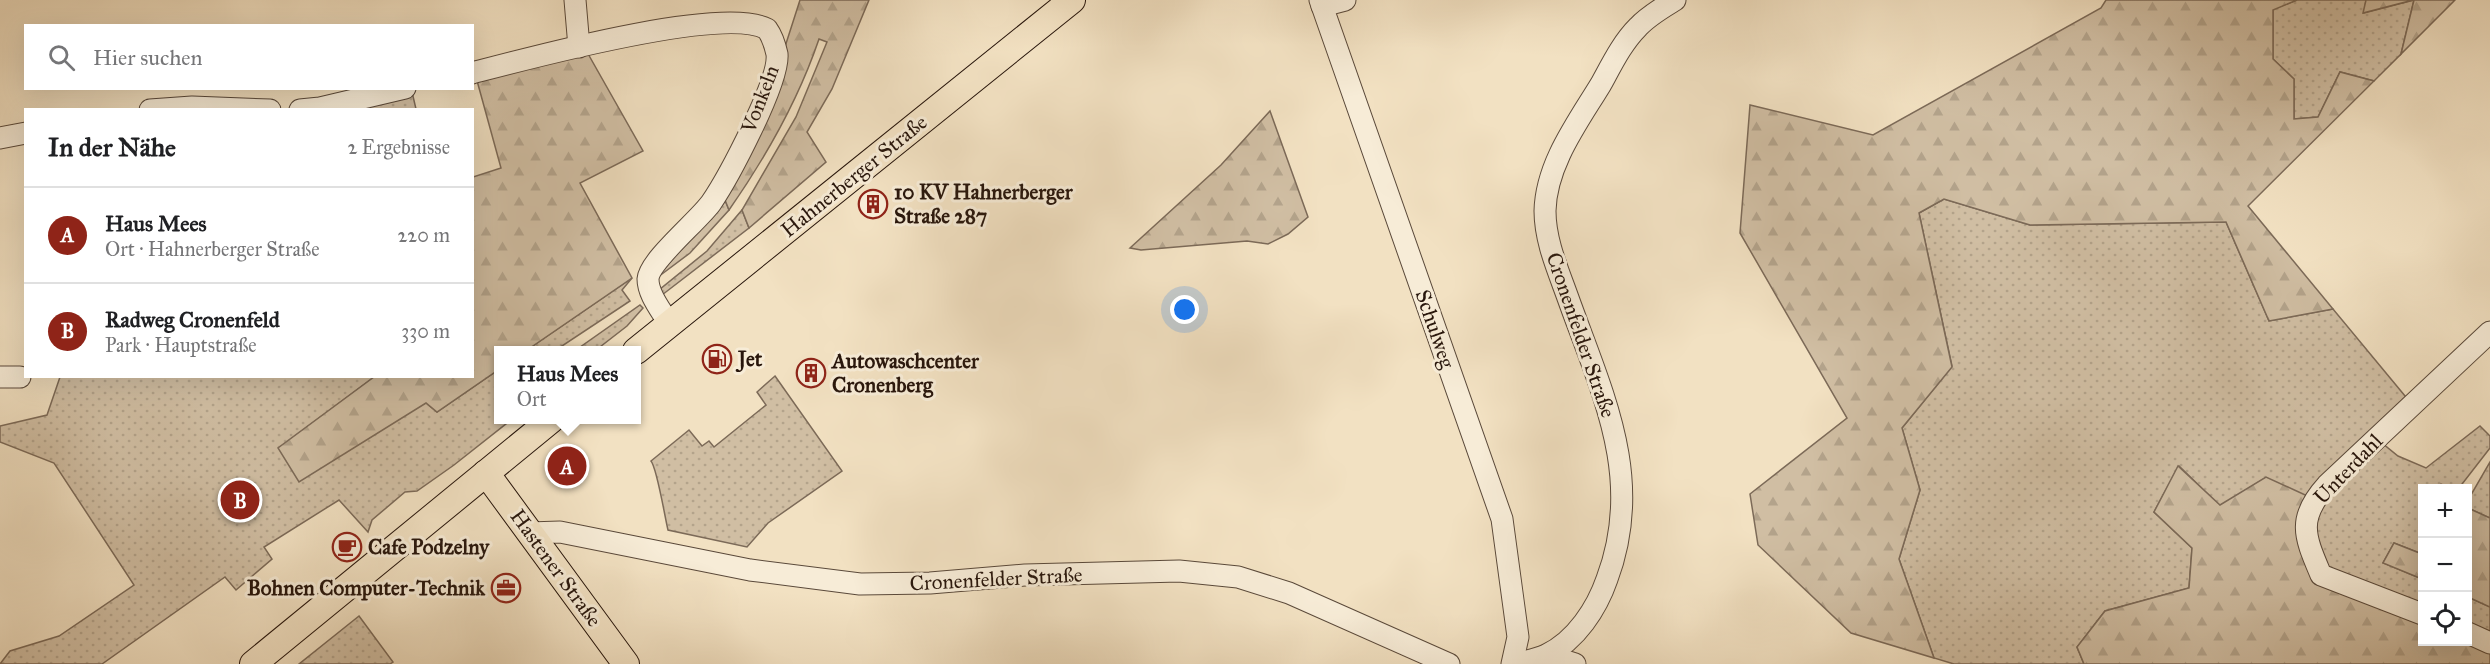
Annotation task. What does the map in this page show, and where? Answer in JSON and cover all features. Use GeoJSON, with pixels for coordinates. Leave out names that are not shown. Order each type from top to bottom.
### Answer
{"type":"FeatureCollection","features":[{"type":"Feature","properties":{"kind":"main road","name":"Hahnerberger Straße"},"geometry":{"type":"LineString","coordinates":[[641,347],[1072,0]]}},
{"type":"Feature","properties":{"kind":"main road"},"geometry":{"type":"LineString","coordinates":[[253,664],[546,424]]}},
{"type":"Feature","properties":{"kind":"main road","name":"Hastener Straße"},"geometry":{"type":"LineString","coordinates":[[486,472],[626,664]]}},
{"type":"Feature","properties":{"kind":"street"},"geometry":{"type":"LineString","coordinates":[[575,0],[579,47]]}},
{"type":"Feature","properties":{"kind":"street"},"geometry":{"type":"LineString","coordinates":[[1321,3],[1345,0]]}},
{"type":"Feature","properties":{"kind":"street","name":"Cronenfelder Straße"},"geometry":{"type":"LineString","coordinates":[[1514,664],[1547,655],[1574,634],[1593,610],[1618,547],[1623,508],[1614,431],[1604,395],[1552,253],[1546,228],[1547,193],[1566,142],[1626,41],[1639,26],[1675,0]]}},
{"type":"Feature","properties":{"kind":"street","name":"Schulweg"},"geometry":{"type":"LineString","coordinates":[[1321,3],[1502,519],[1518,637],[1514,664]]}},
{"type":"Feature","properties":{"kind":"street","name":"Vonkeln"},"geometry":{"type":"LineString","coordinates":[[474,73],[623,36],[727,23],[761,26],[771,36],[777,55],[775,70],[760,109],[725,178],[710,204],[653,265],[648,278],[650,291],[669,324]]}},
{"type":"Feature","properties":{"kind":"street"},"geometry":{"type":"LineString","coordinates":[[321,108],[397,90]]}},
{"type":"Feature","properties":{"kind":"street"},"geometry":{"type":"LineString","coordinates":[[178,108],[218,108]]}},
{"type":"Feature","properties":{"kind":"street"},"geometry":{"type":"LineString","coordinates":[[0,138],[24,133]]}},
{"type":"Feature","properties":{"kind":"street","name":"Unterdahl"},"geometry":{"type":"LineString","coordinates":[[2418,612],[2321,575],[2306,538],[2307,518],[2314,499],[2327,485],[2490,332]]}},
{"type":"Feature","properties":{"kind":"street","name":"Cronenfelder Straße"},"geometry":{"type":"LineString","coordinates":[[529,533],[560,532],[736,568],[860,584],[889,585],[1026,575],[1179,571],[1220,574],[1262,583],[1289,593],[1449,664]]}},
{"type":"Feature","properties":{"kind":"street"},"geometry":{"type":"LineString","coordinates":[[2472,635],[2490,643]]}},
{"type":"Feature","properties":{"kind":"street"},"geometry":{"type":"LineString","coordinates":[[1547,655],[1575,664]]}},
{"type":"Feature","properties":{"kind":"green space"},"geometry":{"type":"Polygon","coordinates":[[[800,0],[869,0],[832,89],[807,132],[826,162],[749,228],[742,210],[796,117],[827,42],[819,39],[811,62],[780,128],[756,170],[729,210],[723,195],[783,53],[800,0]]]}},
{"type":"Feature","properties":{"kind":"green space"},"geometry":{"type":"Polygon","coordinates":[[[2106,0],[2297,0],[2273,10],[2273,59],[2294,79],[2294,119],[2318,117],[2340,72],[2374,81],[2248,206],[2333,309],[2269,321],[2226,222],[2030,225],[1944,199],[1919,213],[1952,367],[1902,428],[1920,490],[1899,559],[1934,658],[1851,633],[1758,545],[1750,494],[1847,418],[1740,233],[1750,105],[1873,135],[2101,8],[2106,0]]]}},
{"type":"Feature","properties":{"kind":"green space"},"geometry":{"type":"Polygon","coordinates":[[[2297,0],[2366,0],[2364,13],[2414,0],[2401,54],[2374,81],[2340,72],[2318,117],[2294,119],[2294,79],[2273,59],[2273,9],[2297,0]]]}},
{"type":"Feature","properties":{"kind":"green space"},"geometry":{"type":"Polygon","coordinates":[[[2366,0],[2413,0],[2363,13],[2366,0]]]}},
{"type":"Feature","properties":{"kind":"green space"},"geometry":{"type":"Polygon","coordinates":[[[2414,0],[2455,0],[2401,54],[2414,0]]]}},
{"type":"Feature","properties":{"kind":"green space"},"geometry":{"type":"Polygon","coordinates":[[[587,52],[643,151],[580,183],[632,278],[533,346],[494,346],[494,373],[437,412],[426,403],[299,482],[278,448],[373,378],[474,378],[474,177],[501,168],[476,77],[587,52]]]}},
{"type":"Feature","properties":{"kind":"green space"},"geometry":{"type":"Polygon","coordinates":[[[412,92],[416,108],[367,108],[366,103],[412,92]]]}},
{"type":"Feature","properties":{"kind":"green space"},"geometry":{"type":"Polygon","coordinates":[[[1270,111],[1308,217],[1288,234],[1268,244],[1247,241],[1141,250],[1130,248],[1221,165],[1270,111]]]}},
{"type":"Feature","properties":{"kind":"green space"},"geometry":{"type":"Polygon","coordinates":[[[723,195],[729,210],[690,253],[658,277],[723,195]]]}},
{"type":"Feature","properties":{"kind":"green space"},"geometry":{"type":"Polygon","coordinates":[[[1944,199],[2030,225],[2226,222],[2269,321],[2333,309],[2410,402],[2303,499],[2265,478],[2220,506],[2179,466],[2154,512],[2192,548],[2189,588],[2105,611],[2077,647],[2084,664],[1954,664],[1934,658],[1899,559],[1920,490],[1902,428],[1952,366],[1919,213],[1944,199]]]}},
{"type":"Feature","properties":{"kind":"green space"},"geometry":{"type":"Polygon","coordinates":[[[742,210],[749,228],[662,295],[659,290],[707,251],[742,210]]]}},
{"type":"Feature","properties":{"kind":"green space"},"geometry":{"type":"Polygon","coordinates":[[[632,278],[622,290],[630,301],[562,346],[533,346],[632,278]]]}},
{"type":"Feature","properties":{"kind":"green space"},"geometry":{"type":"Polygon","coordinates":[[[640,305],[643,308],[627,326],[601,346],[582,346],[640,305]]]}},
{"type":"Feature","properties":{"kind":"green space"},"geometry":{"type":"Polygon","coordinates":[[[494,373],[494,424],[506,424],[417,491],[405,492],[372,520],[368,532],[339,500],[264,547],[272,559],[236,590],[225,577],[102,664],[0,664],[10,651],[59,636],[134,585],[54,463],[0,442],[0,426],[47,415],[60,378],[373,378],[279,448],[426,403],[437,412],[494,373]]]}},
{"type":"Feature","properties":{"kind":"green space"},"geometry":{"type":"Polygon","coordinates":[[[775,376],[842,471],[768,523],[747,547],[668,530],[651,461],[689,430],[702,446],[709,441],[714,447],[766,405],[757,392],[775,376]]]}},
{"type":"Feature","properties":{"kind":"green space"},"geometry":{"type":"Polygon","coordinates":[[[2480,426],[2490,436],[2490,448],[2462,484],[2418,484],[2418,552],[2394,543],[2383,563],[2418,577],[2418,613],[2321,575],[2308,545],[2315,498],[2377,439],[2398,456],[2426,468],[2480,426]]]}},
{"type":"Feature","properties":{"kind":"green space"},"geometry":{"type":"Polygon","coordinates":[[[2490,462],[2490,518],[2472,510],[2472,493],[2490,462]]]}},
{"type":"Feature","properties":{"kind":"green space"},"geometry":{"type":"Polygon","coordinates":[[[2178,466],[2220,505],[2266,477],[2314,499],[2321,575],[2418,614],[2418,646],[2490,644],[2490,664],[2084,664],[2077,647],[2105,611],[2189,588],[2192,548],[2154,512],[2178,466]]]}},
{"type":"Feature","properties":{"kind":"green space"},"geometry":{"type":"Polygon","coordinates":[[[2472,510],[2490,518],[2490,607],[2472,599],[2472,510]]]}},
{"type":"Feature","properties":{"kind":"green space"},"geometry":{"type":"Polygon","coordinates":[[[2394,543],[2418,552],[2418,577],[2383,563],[2394,543]]]}},
{"type":"Feature","properties":{"kind":"green space"},"geometry":{"type":"Polygon","coordinates":[[[2472,599],[2490,607],[2490,643],[2472,636],[2472,599]]]}},
{"type":"Feature","properties":{"kind":"green space"},"geometry":{"type":"Polygon","coordinates":[[[359,616],[393,662],[390,664],[299,664],[359,616]]]}},
{"type":"Feature","properties":{"kind":"place","name":"10 KV Hahnerberger Straße 287"},"geometry":{"type":"Point","coordinates":[873,204]}},
{"type":"Feature","properties":{"kind":"place","name":"Jet"},"geometry":{"type":"Point","coordinates":[717,359]}},
{"type":"Feature","properties":{"kind":"place","name":"Autowaschcenter Cronenberg"},"geometry":{"type":"Point","coordinates":[811,373]}},
{"type":"Feature","properties":{"kind":"place","name":"Haus Mees"},"geometry":{"type":"Point","coordinates":[567,466]}},
{"type":"Feature","properties":{"kind":"place","name":"Radweg Cronenfeld"},"geometry":{"type":"Point","coordinates":[240,500]}},
{"type":"Feature","properties":{"kind":"place","name":"Cafe Podzelny"},"geometry":{"type":"Point","coordinates":[347,547]}},
{"type":"Feature","properties":{"kind":"place","name":"Bohnen Computer-Technik"},"geometry":{"type":"Point","coordinates":[506,588]}}]}
